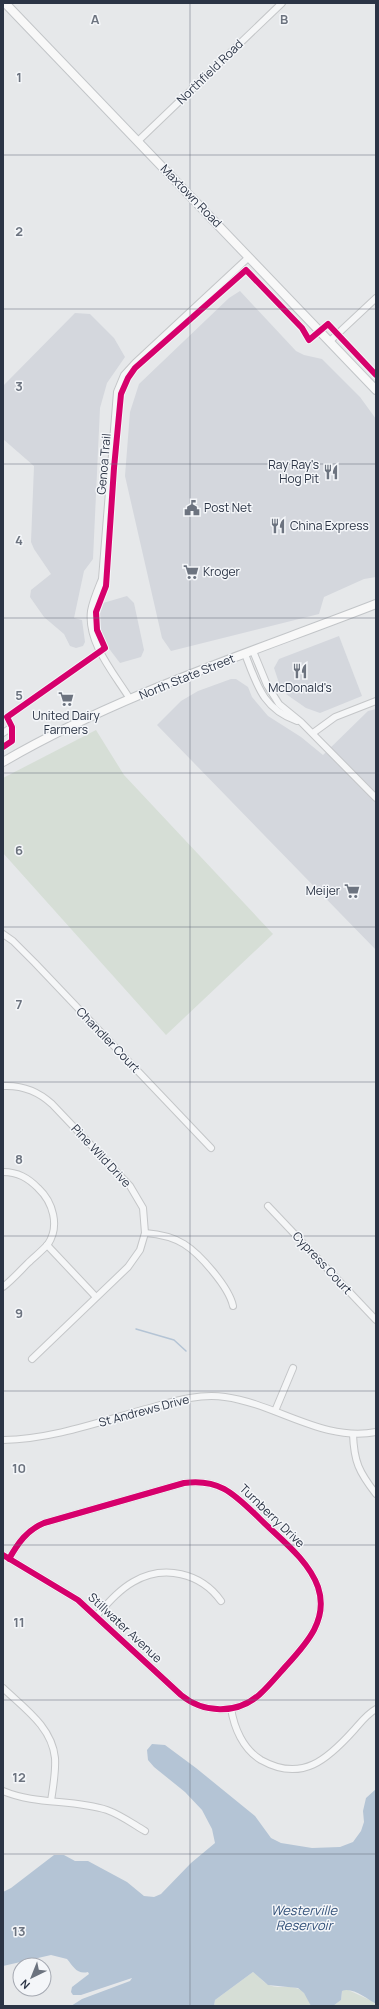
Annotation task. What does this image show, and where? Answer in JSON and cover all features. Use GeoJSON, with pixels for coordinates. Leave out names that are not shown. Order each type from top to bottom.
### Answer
{"type":"FeatureCollection","features":[{"type":"Feature","properties":{"kind":"main road","name":"Maxtown Road"},"geometry":{"type":"LineString","coordinates":[[5,3],[376,390]]}},
{"type":"Feature","properties":{"kind":"main road","name":"North State Street"},"geometry":{"type":"LineString","coordinates":[[3,762],[69,727],[130,699],[376,604]]}},
{"type":"Feature","properties":{"kind":"street","name":"Northfield Road"},"geometry":{"type":"LineString","coordinates":[[138,141],[282,3]]}},
{"type":"Feature","properties":{"kind":"street"},"geometry":{"type":"LineString","coordinates":[[130,699],[94,638],[91,619],[93,602],[102,579],[117,392],[124,376],[135,363],[249,257]]}},
{"type":"Feature","properties":{"kind":"street"},"geometry":{"type":"LineString","coordinates":[[330,341],[376,298]]}},
{"type":"Feature","properties":{"kind":"street"},"geometry":{"type":"LineString","coordinates":[[249,652],[258,686],[264,697],[273,708],[284,716],[301,722],[376,798]]}},
{"type":"Feature","properties":{"kind":"street"},"geometry":{"type":"LineString","coordinates":[[313,734],[335,717],[376,701]]}},
{"type":"Feature","properties":{"kind":"street"},"geometry":{"type":"LineString","coordinates":[[3,733],[12,727]]}},
{"type":"Feature","properties":{"kind":"street","name":"Chandler Court"},"geometry":{"type":"LineString","coordinates":[[3,934],[22,950],[211,1148]]}},
{"type":"Feature","properties":{"kind":"street","name":"Pine Wild Drive"},"geometry":{"type":"LineString","coordinates":[[3,1086],[29,1089],[45,1098],[52,1104],[130,1186],[143,1208],[145,1233],[140,1250],[132,1263],[32,1359]]}},
{"type":"Feature","properties":{"kind":"street"},"geometry":{"type":"LineString","coordinates":[[3,1172],[24,1176],[43,1192],[52,1208],[54,1221],[52,1235],[47,1245],[3,1287]]}},
{"type":"Feature","properties":{"kind":"street","name":"Cypress Court"},"geometry":{"type":"LineString","coordinates":[[268,1206],[376,1320]]}},
{"type":"Feature","properties":{"kind":"street"},"geometry":{"type":"LineString","coordinates":[[145,1233],[169,1238],[189,1248],[226,1288],[233,1306]]}},
{"type":"Feature","properties":{"kind":"street"},"geometry":{"type":"LineString","coordinates":[[47,1245],[96,1297]]}},
{"type":"Feature","properties":{"kind":"street"},"geometry":{"type":"LineString","coordinates":[[275,1411],[293,1368]]}},
{"type":"Feature","properties":{"kind":"street","name":"St Andrews Drive"},"geometry":{"type":"LineString","coordinates":[[3,1440],[48,1436],[175,1401],[202,1396],[242,1400],[327,1431],[353,1434],[376,1432]]}},
{"type":"Feature","properties":{"kind":"street"},"geometry":{"type":"LineString","coordinates":[[353,1434],[356,1463],[362,1475],[376,1494]]}},
{"type":"Feature","properties":{"kind":"street","name":"Turnberry Drive"},"geometry":{"type":"LineString","coordinates":[[9,1559],[28,1533],[40,1525],[55,1519],[184,1483],[208,1482],[230,1491],[309,1570],[318,1587],[321,1601],[318,1623],[306,1644],[259,1695],[246,1703],[231,1708]]}},
{"type":"Feature","properties":{"kind":"street","name":"Stillwater Avenue"},"geometry":{"type":"LineString","coordinates":[[3,1555],[73,1596],[97,1615],[184,1698],[197,1705],[210,1709],[231,1708]]}},
{"type":"Feature","properties":{"kind":"street"},"geometry":{"type":"LineString","coordinates":[[97,1615],[111,1600],[133,1582],[142,1577],[162,1572],[180,1574],[193,1578],[212,1590],[221,1601]]}},
{"type":"Feature","properties":{"kind":"street"},"geometry":{"type":"LineString","coordinates":[[3,1688],[39,1723],[52,1743],[55,1767],[51,1801]]}},
{"type":"Feature","properties":{"kind":"street"},"geometry":{"type":"LineString","coordinates":[[231,1708],[236,1729],[248,1750],[268,1763],[288,1768],[308,1766],[326,1758],[368,1715],[376,1709]]}},
{"type":"Feature","properties":{"kind":"street"},"geometry":{"type":"LineString","coordinates":[[3,1791],[23,1798],[107,1810],[123,1817],[145,1831]]}},
{"type":"Feature","properties":{"kind":"shaded area"},"geometry":{"type":"Polygon","coordinates":[[[240,291],[296,351],[304,355],[322,359],[360,397],[376,419],[376,577],[364,579],[324,597],[319,614],[171,651],[162,638],[125,476],[130,412],[139,384],[229,298],[240,291]]]}},
{"type":"Feature","properties":{"kind":"shaded area"},"geometry":{"type":"Polygon","coordinates":[[[75,313],[90,314],[114,338],[125,357],[107,383],[100,408],[93,559],[84,571],[74,618],[82,620],[85,642],[83,646],[76,648],[70,646],[64,634],[44,617],[30,597],[31,590],[51,574],[31,542],[34,466],[3,439],[3,386],[75,313]]]}},
{"type":"Feature","properties":{"kind":"shaded area"},"geometry":{"type":"Polygon","coordinates":[[[127,596],[134,603],[144,650],[141,657],[120,663],[104,642],[98,621],[103,603],[127,596]]]}},
{"type":"Feature","properties":{"kind":"shaded area"},"geometry":{"type":"Polygon","coordinates":[[[339,636],[362,696],[320,713],[306,708],[286,694],[279,683],[274,668],[279,659],[339,636]]]}},
{"type":"Feature","properties":{"kind":"shaded area"},"geometry":{"type":"Polygon","coordinates":[[[231,679],[236,679],[248,687],[252,697],[268,716],[301,737],[323,755],[368,711],[376,709],[376,950],[157,725],[181,701],[198,691],[231,679]]]}},
{"type":"Feature","properties":{"kind":"shaded area"},"geometry":{"type":"Polygon","coordinates":[[[96,730],[124,775],[273,934],[166,1035],[3,853],[3,778],[96,730]]]}},
{"type":"Feature","properties":{"kind":"shaded area"},"geometry":{"type":"Polygon","coordinates":[[[253,1972],[267,1984],[279,1987],[297,1988],[307,1997],[311,2006],[214,2006],[215,2000],[253,1972]]]}},
{"type":"Feature","properties":{"kind":"shaded area"},"geometry":{"type":"Polygon","coordinates":[[[346,1989],[372,2001],[376,2006],[333,2006],[341,2000],[342,1991],[346,1989]]]}},
{"type":"Feature","properties":{"kind":"water","name":"Westerville Reservoir"},"geometry":{"type":"Polygon","coordinates":[[[152,1744],[165,1745],[255,1816],[271,1838],[281,1843],[312,1848],[340,1847],[353,1842],[361,1831],[364,1822],[363,1811],[366,1798],[376,1789],[376,2004],[355,1992],[346,1990],[342,1991],[341,2000],[333,2006],[311,2006],[304,1993],[298,1988],[268,1985],[253,1972],[215,2000],[214,2006],[71,2006],[82,1999],[130,1981],[132,1978],[81,1995],[73,1995],[71,1992],[72,1987],[89,1974],[88,1972],[84,1973],[78,1971],[67,1959],[51,1955],[42,1957],[12,1957],[12,1964],[3,1966],[3,1892],[11,1888],[54,1855],[64,1855],[75,1861],[88,1861],[127,1882],[144,1896],[154,1897],[161,1894],[191,1863],[215,1843],[212,1829],[202,1810],[185,1792],[154,1767],[148,1760],[147,1750],[152,1744]]]}},
{"type":"Feature","properties":{"kind":"waterway"},"geometry":{"type":"LineString","coordinates":[[136,1329],[174,1340],[186,1351]]}},
{"type":"Feature","properties":{"kind":"cycle path","name":"Genoa Trail"},"geometry":{"type":"LineString","coordinates":[[3,747],[12,741],[12,727],[7,717],[105,648],[97,630],[96,612],[106,586],[114,468],[121,394],[128,378],[135,368],[246,270],[302,328],[309,340],[328,324],[376,375]]}},
{"type":"Feature","properties":{"kind":"cycle path"},"geometry":{"type":"LineString","coordinates":[[3,1555],[78,1600],[181,1695],[190,1701],[209,1708],[230,1709],[240,1706],[259,1695],[294,1658],[314,1631],[318,1621],[321,1599],[318,1587],[307,1567],[300,1558],[242,1502],[226,1490],[208,1483],[184,1483],[44,1523],[28,1533],[12,1553],[9,1559]]}},
{"type":"Feature","properties":{"kind":"place","name":"Ray Ray's Hog Pit"},"geometry":{"type":"Point","coordinates":[331,472]}},
{"type":"Feature","properties":{"kind":"place","name":"Post Net"},"geometry":{"type":"Point","coordinates":[192,508]}},
{"type":"Feature","properties":{"kind":"place","name":"China Express"},"geometry":{"type":"Point","coordinates":[278,526]}},
{"type":"Feature","properties":{"kind":"place","name":"Kroger"},"geometry":{"type":"Point","coordinates":[191,572]}},
{"type":"Feature","properties":{"kind":"place","name":"McDonald's"},"geometry":{"type":"Point","coordinates":[300,671]}},
{"type":"Feature","properties":{"kind":"place","name":"United Dairy Farmers"},"geometry":{"type":"Point","coordinates":[66,699]}},
{"type":"Feature","properties":{"kind":"place","name":"Meijer"},"geometry":{"type":"Point","coordinates":[352,891]}}]}
